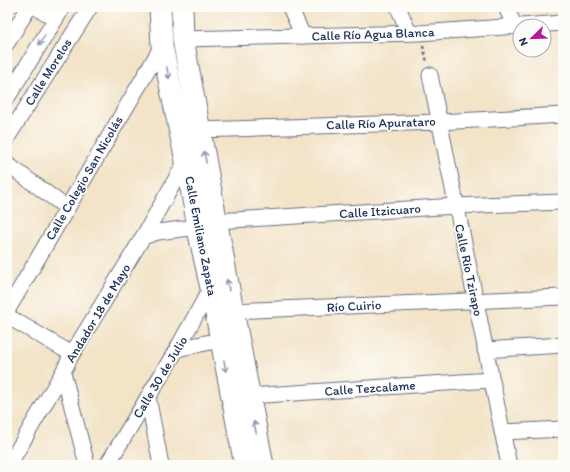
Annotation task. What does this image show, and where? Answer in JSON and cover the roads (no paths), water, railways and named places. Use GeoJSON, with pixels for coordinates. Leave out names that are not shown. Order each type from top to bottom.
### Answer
{"type":"FeatureCollection","features":[{"type":"Feature","properties":{"kind":"main road","name":"Calle Emiliano Zapata"},"geometry":{"type":"LineString","coordinates":[[160,7],[162,46],[186,161],[208,224],[233,311],[262,465]]}},
{"type":"Feature","properties":{"kind":"main road","name":"Calle Emiliano Zapata"},"geometry":{"type":"LineString","coordinates":[[182,7],[183,39],[200,130],[208,224],[199,234],[211,288],[245,465]]}},
{"type":"Feature","properties":{"kind":"street"},"geometry":{"type":"LineString","coordinates":[[7,43],[29,7]]}},
{"type":"Feature","properties":{"kind":"street"},"geometry":{"type":"LineString","coordinates":[[35,7],[59,13]]}},
{"type":"Feature","properties":{"kind":"street","name":"Calle Morelos"},"geometry":{"type":"LineString","coordinates":[[7,138],[90,7]]}},
{"type":"Feature","properties":{"kind":"street"},"geometry":{"type":"LineString","coordinates":[[290,7],[303,36]]}},
{"type":"Feature","properties":{"kind":"street"},"geometry":{"type":"LineString","coordinates":[[398,7],[414,33]]}},
{"type":"Feature","properties":{"kind":"street"},"geometry":{"type":"LineString","coordinates":[[506,7],[512,21]]}},
{"type":"Feature","properties":{"kind":"street","name":"Calle Morelos"},"geometry":{"type":"LineString","coordinates":[[7,98],[59,13]]}},
{"type":"Feature","properties":{"kind":"street","name":"Calle Río Agua Blanca"},"geometry":{"type":"LineString","coordinates":[[552,24],[563,23]]}},
{"type":"Feature","properties":{"kind":"street","name":"Calle Río Agua Blanca"},"geometry":{"type":"LineString","coordinates":[[183,39],[414,33],[512,26]]}},
{"type":"Feature","properties":{"kind":"street","name":"Calle Colegio San Nicolás"},"geometry":{"type":"LineString","coordinates":[[7,311],[162,46]]}},
{"type":"Feature","properties":{"kind":"street","name":"Calle Río Tzirapo"},"geometry":{"type":"LineString","coordinates":[[430,75],[509,465]]}},
{"type":"Feature","properties":{"kind":"street"},"geometry":{"type":"LineString","coordinates":[[18,80],[36,91]]}},
{"type":"Feature","properties":{"kind":"street","name":"Calle Río Apurataro"},"geometry":{"type":"LineString","coordinates":[[200,130],[439,122],[563,115]]}},
{"type":"Feature","properties":{"kind":"street","name":"Andador 18 de Mayo"},"geometry":{"type":"LineString","coordinates":[[9,465],[72,354],[143,237],[186,161]]}},
{"type":"Feature","properties":{"kind":"street"},"geometry":{"type":"LineString","coordinates":[[7,164],[67,208]]}},
{"type":"Feature","properties":{"kind":"street","name":"Calle Itzicuaro"},"geometry":{"type":"LineString","coordinates":[[143,237],[158,232],[208,224],[456,206],[563,202]]}},
{"type":"Feature","properties":{"kind":"street","name":"Calle 30 de Julio"},"geometry":{"type":"LineString","coordinates":[[108,465],[177,349],[211,288]]}},
{"type":"Feature","properties":{"kind":"street","name":"Río Cuirio"},"geometry":{"type":"LineString","coordinates":[[233,311],[563,297]]}},
{"type":"Feature","properties":{"kind":"street"},"geometry":{"type":"LineString","coordinates":[[7,316],[72,354]]}},
{"type":"Feature","properties":{"kind":"street"},"geometry":{"type":"LineString","coordinates":[[177,349],[220,340]]}},
{"type":"Feature","properties":{"kind":"street"},"geometry":{"type":"LineString","coordinates":[[485,350],[563,345]]}},
{"type":"Feature","properties":{"kind":"street"},"geometry":{"type":"LineString","coordinates":[[63,372],[87,465]]}},
{"type":"Feature","properties":{"kind":"street","name":"Calle Tezcalame"},"geometry":{"type":"LineString","coordinates":[[249,396],[491,380]]}},
{"type":"Feature","properties":{"kind":"street"},"geometry":{"type":"LineString","coordinates":[[148,397],[161,465]]}},
{"type":"Feature","properties":{"kind":"street"},"geometry":{"type":"LineString","coordinates":[[502,432],[563,429]]}}]}
